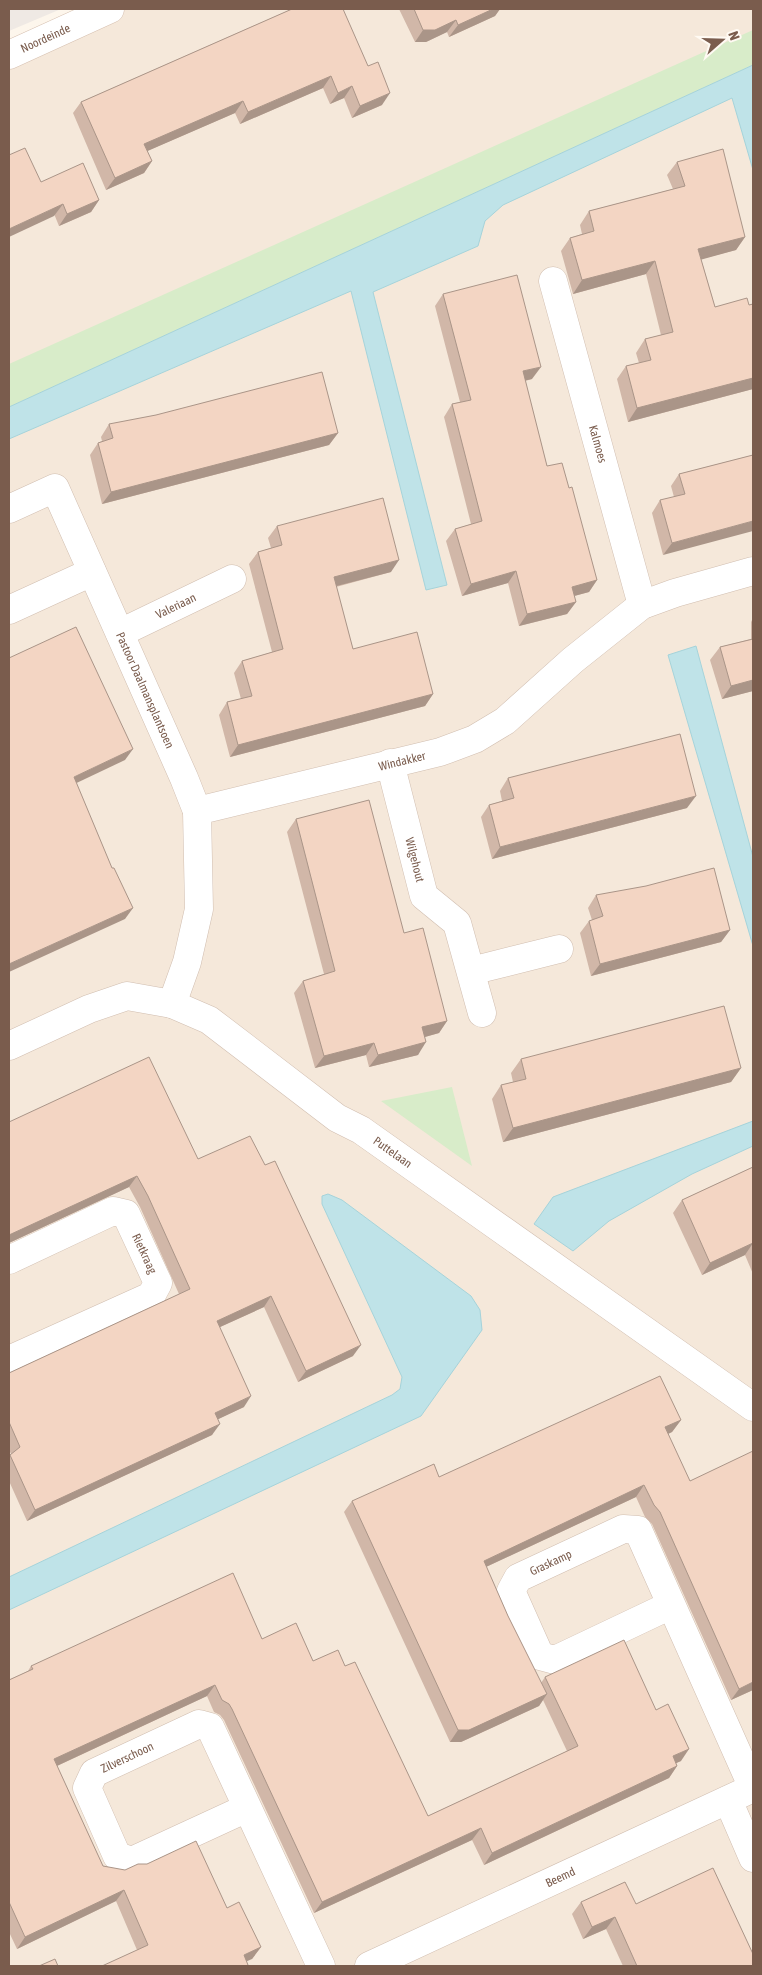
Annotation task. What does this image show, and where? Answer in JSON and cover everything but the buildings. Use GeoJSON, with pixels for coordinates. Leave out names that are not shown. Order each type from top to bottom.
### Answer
{"type":"FeatureCollection","features":[{"type":"Feature","properties":{"kind":"street","name":"Noordeinde"},"geometry":{"type":"LineString","coordinates":[[9,55],[110,9]]}},
{"type":"Feature","properties":{"kind":"street","name":"Kalmoes"},"geometry":{"type":"LineString","coordinates":[[553,281],[642,605]]}},
{"type":"Feature","properties":{"kind":"street","name":"Pastoor Daalmansplantsoen"},"geometry":{"type":"LineString","coordinates":[[9,509],[55,488],[197,811]]}},
{"type":"Feature","properties":{"kind":"street","name":"Windakker"},"geometry":{"type":"LineString","coordinates":[[197,811],[440,752],[475,739],[505,721],[573,660],[642,605],[675,593],[753,571]]}},
{"type":"Feature","properties":{"kind":"street"},"geometry":{"type":"LineString","coordinates":[[9,610],[92,572]]}},
{"type":"Feature","properties":{"kind":"street","name":"Valeriaan"},"geometry":{"type":"LineString","coordinates":[[120,633],[232,579]]}},
{"type":"Feature","properties":{"kind":"street","name":"Wilgehout"},"geometry":{"type":"LineString","coordinates":[[390,763],[424,896],[457,923],[482,1013]]}},
{"type":"Feature","properties":{"kind":"street"},"geometry":{"type":"LineString","coordinates":[[172,1004],[187,962],[199,909],[197,811]]}},
{"type":"Feature","properties":{"kind":"street"},"geometry":{"type":"LineString","coordinates":[[471,971],[559,949]]}},
{"type":"Feature","properties":{"kind":"street","name":"Puttelaan"},"geometry":{"type":"LineString","coordinates":[[9,1046],[89,1009],[127,996],[172,1004],[209,1020],[337,1118],[361,1130],[752,1403]]}},
{"type":"Feature","properties":{"kind":"street","name":"Rietkraag"},"geometry":{"type":"LineString","coordinates":[[9,1260],[113,1211],[126,1214],[158,1283],[151,1296],[9,1360]]}},
{"type":"Feature","properties":{"kind":"street","name":"Graskamp"},"geometry":{"type":"LineString","coordinates":[[671,1605],[555,1660],[540,1656],[511,1591],[518,1578],[623,1529],[638,1530],[753,1788]]}},
{"type":"Feature","properties":{"kind":"street","name":"Zilverschoon"},"geometry":{"type":"LineString","coordinates":[[247,1808],[132,1862],[117,1856],[86,1788],[94,1773],[199,1724],[210,1727],[321,1966]]}},
{"type":"Feature","properties":{"kind":"street","name":"Beemd"},"geometry":{"type":"LineString","coordinates":[[369,1966],[753,1788]]}},
{"type":"Feature","properties":{"kind":"street"},"geometry":{"type":"LineString","coordinates":[[728,1800],[753,1858]]}},
{"type":"Feature","properties":{"kind":"shaded area"},"geometry":{"type":"Polygon","coordinates":[[[9,9],[61,9],[9,31],[9,9]]]}},
{"type":"Feature","properties":{"kind":"shaded area"},"geometry":{"type":"Polygon","coordinates":[[[101,9],[753,9],[753,1966],[9,1966],[9,50],[101,9]]]}},
{"type":"Feature","properties":{"kind":"green space"},"geometry":{"type":"Polygon","coordinates":[[[753,30],[753,65],[9,407],[9,364],[753,30]]]}},
{"type":"Feature","properties":{"kind":"green space"},"geometry":{"type":"Polygon","coordinates":[[[452,1087],[472,1166],[381,1101],[452,1087]]]}},
{"type":"Feature","properties":{"kind":"water"},"geometry":{"type":"Polygon","coordinates":[[[753,65],[753,170],[732,98],[503,205],[485,221],[478,246],[373,292],[447,585],[426,590],[351,291],[9,439],[9,407],[753,65]]]}},
{"type":"Feature","properties":{"kind":"water"},"geometry":{"type":"Polygon","coordinates":[[[696,646],[753,857],[753,946],[668,655],[696,646]]]}},
{"type":"Feature","properties":{"kind":"water"},"geometry":{"type":"Polygon","coordinates":[[[753,1121],[753,1146],[692,1174],[609,1221],[573,1251],[534,1224],[553,1197],[753,1121]]]}},
{"type":"Feature","properties":{"kind":"water"},"geometry":{"type":"Polygon","coordinates":[[[328,1194],[342,1200],[471,1296],[480,1310],[482,1330],[421,1416],[9,1610],[9,1577],[392,1395],[400,1389],[402,1377],[322,1204],[322,1196],[328,1194]]]}}]}
